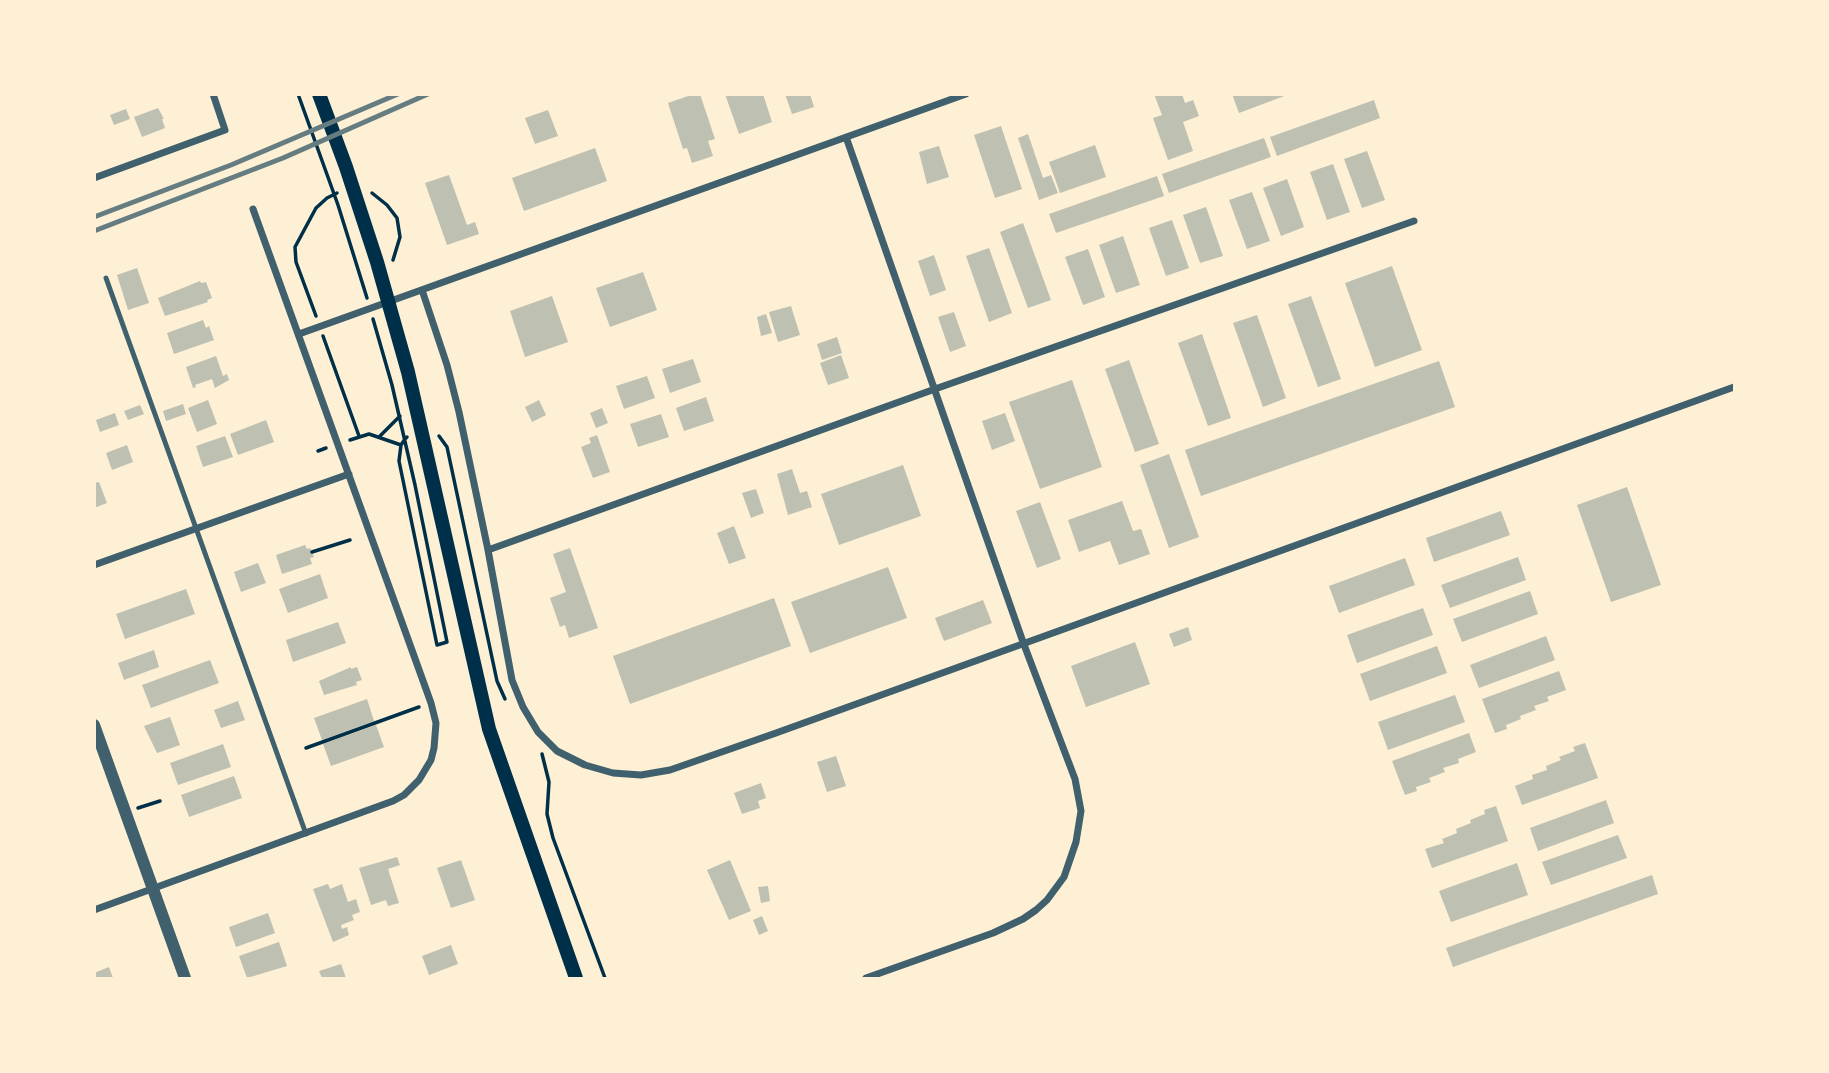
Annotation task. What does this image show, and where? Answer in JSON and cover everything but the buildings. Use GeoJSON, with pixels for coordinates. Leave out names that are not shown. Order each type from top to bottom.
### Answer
{"type":"FeatureCollection","features":[{"type":"Feature","properties":{"kind":"main road"},"geometry":{"type":"LineString","coordinates":[[319,94],[377,262],[408,372],[481,698],[576,978]]}},
{"type":"Feature","properties":{"kind":"street"},"geometry":{"type":"LineString","coordinates":[[94,178],[225,130],[213,94]]}},
{"type":"Feature","properties":{"kind":"street"},"geometry":{"type":"LineString","coordinates":[[299,334],[966,94]]}},
{"type":"Feature","properties":{"kind":"street"},"geometry":{"type":"LineString","coordinates":[[846,137],[1023,642],[1075,779],[1080,801],[1080,820],[1072,854],[1064,877],[1047,900],[1008,927],[866,978]]}},
{"type":"Feature","properties":{"kind":"street"},"geometry":{"type":"LineString","coordinates":[[94,910],[393,802],[412,788],[431,760],[436,735],[431,703],[253,209]]}},
{"type":"Feature","properties":{"kind":"street"},"geometry":{"type":"LineString","coordinates":[[488,550],[934,389],[1414,221]]}},
{"type":"Feature","properties":{"kind":"street"},"geometry":{"type":"LineString","coordinates":[[422,290],[458,412],[488,550],[512,680],[523,707],[538,732],[558,751],[585,765],[613,773],[641,775],[670,770],[1734,387]]}},
{"type":"Feature","properties":{"kind":"street"},"geometry":{"type":"LineString","coordinates":[[94,565],[349,474]]}},
{"type":"Feature","properties":{"kind":"street"},"geometry":{"type":"LineString","coordinates":[[94,725],[185,978]]}},
{"type":"Feature","properties":{"kind":"lane"},"geometry":{"type":"LineString","coordinates":[[106,278],[306,834]]}},
{"type":"Feature","properties":{"kind":"path"},"geometry":{"type":"LineString","coordinates":[[298,94],[338,205],[363,285],[392,385],[415,485]]}},
{"type":"Feature","properties":{"kind":"path"},"geometry":{"type":"LineString","coordinates":[[318,451],[369,434],[401,445]]}},
{"type":"Feature","properties":{"kind":"path"},"geometry":{"type":"LineString","coordinates":[[312,552],[350,540]]}},
{"type":"Feature","properties":{"kind":"path"},"geometry":{"type":"LineString","coordinates":[[306,748],[431,703]]}},
{"type":"Feature","properties":{"kind":"path"},"geometry":{"type":"LineString","coordinates":[[126,813],[160,801]]}},
{"type":"Feature","properties":{"kind":"railway"},"geometry":{"type":"LineString","coordinates":[[94,217],[231,165],[398,94]]}},
{"type":"Feature","properties":{"kind":"railway"},"geometry":{"type":"LineString","coordinates":[[94,231],[283,158],[428,94]]}}]}
